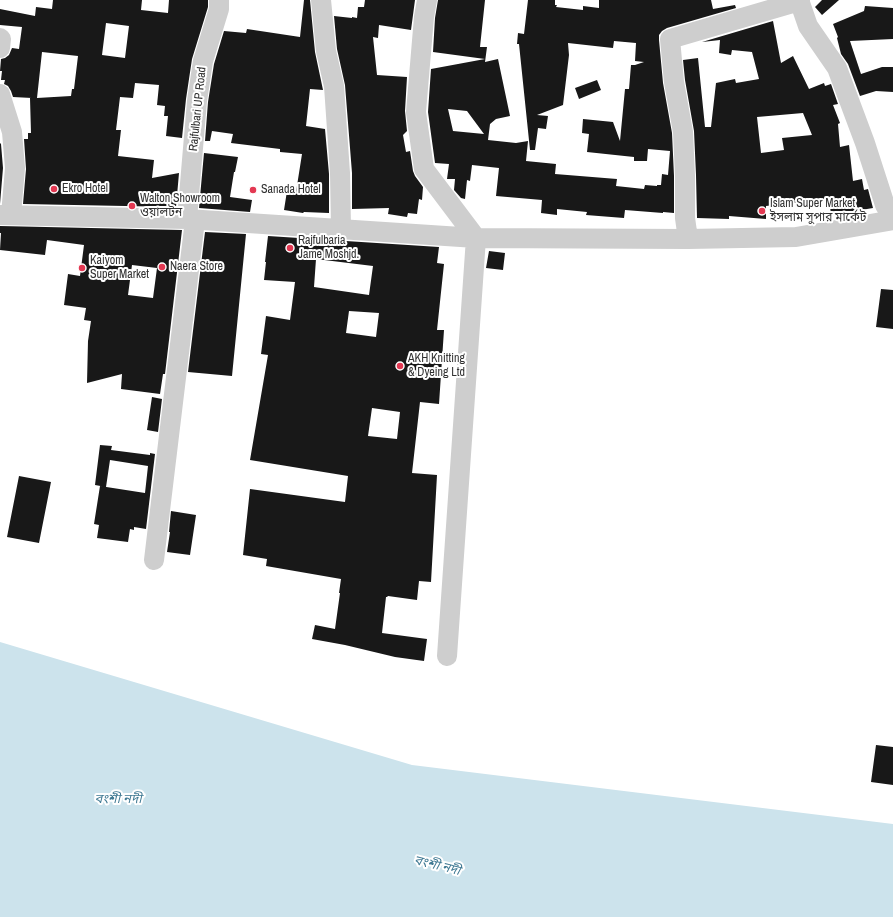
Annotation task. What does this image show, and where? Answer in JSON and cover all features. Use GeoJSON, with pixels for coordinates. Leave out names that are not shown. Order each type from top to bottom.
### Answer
{"type":"FeatureCollection","features":[{"type":"Feature","properties":{"kind":"street","name":"Rajfulbari UP Road"},"geometry":{"type":"LineString","coordinates":[[154,560],[191,220],[197,101],[203,61],[220,0]]}},
{"type":"Feature","properties":{"kind":"street"},"geometry":{"type":"LineString","coordinates":[[320,0],[326,51],[334,86],[340,172],[341,229]]}},
{"type":"Feature","properties":{"kind":"street"},"geometry":{"type":"LineString","coordinates":[[427,0],[424,17],[416,112],[424,169],[476,238],[447,656]]}},
{"type":"Feature","properties":{"kind":"street"},"geometry":{"type":"LineString","coordinates":[[0,94],[12,132],[15,168],[6,215],[191,220],[476,238],[688,240],[796,237],[893,220],[885,205],[865,143],[836,68],[808,26],[799,0],[670,39],[674,82],[683,132],[685,218],[688,240]]}},
{"type":"Feature","properties":{"kind":"street"},"geometry":{"type":"LineString","coordinates":[[0,38],[0,48]]}},
{"type":"Feature","properties":{"kind":"water","name":"বংশী নদী"},"geometry":{"type":"Polygon","coordinates":[[[0,642],[412,765],[893,824],[893,917],[0,917],[0,642]]]}},
{"type":"Feature","properties":{"kind":"building"},"geometry":{"type":"Polygon","coordinates":[[[53,0],[142,0],[141,10],[168,13],[169,0],[208,0],[208,7],[192,59],[182,138],[166,136],[168,116],[164,116],[165,106],[157,105],[159,85],[135,83],[133,98],[120,97],[116,130],[121,130],[118,156],[154,160],[152,178],[179,173],[176,207],[23,204],[26,169],[24,139],[28,139],[28,133],[31,133],[30,98],[32,98],[13,97],[8,86],[4,84],[5,80],[1,80],[1,59],[9,55],[12,48],[19,49],[22,27],[0,25],[0,9],[35,16],[36,7],[52,9],[53,0]],[[106,23],[102,55],[125,58],[129,26],[106,23]],[[42,52],[37,98],[71,96],[72,89],[74,89],[78,56],[42,52]]]}},
{"type":"Feature","properties":{"kind":"building"},"geometry":{"type":"Polygon","coordinates":[[[304,0],[310,0],[315,52],[323,90],[310,89],[306,126],[325,129],[329,174],[329,213],[303,213],[284,210],[287,191],[296,192],[302,154],[280,152],[280,149],[231,143],[233,134],[212,131],[210,141],[205,141],[208,102],[214,64],[224,31],[246,33],[247,29],[300,37],[304,0]]]}},
{"type":"Feature","properties":{"kind":"building"},"geometry":{"type":"Polygon","coordinates":[[[365,0],[415,0],[411,30],[379,25],[378,38],[373,37],[377,75],[407,77],[405,111],[407,131],[403,135],[406,152],[410,151],[413,171],[423,187],[422,200],[419,199],[417,214],[408,213],[407,217],[388,214],[389,208],[352,209],[352,173],[345,85],[337,49],[334,16],[357,18],[358,7],[364,7],[365,0]]]}},
{"type":"Feature","properties":{"kind":"building"},"geometry":{"type":"Polygon","coordinates":[[[438,0],[485,0],[480,47],[487,47],[485,62],[498,59],[510,116],[496,119],[490,124],[488,140],[516,143],[528,141],[526,161],[556,164],[555,174],[617,179],[616,186],[644,189],[645,185],[661,185],[662,174],[668,175],[670,151],[648,149],[647,161],[634,161],[634,157],[587,152],[589,134],[582,133],[583,119],[613,122],[620,141],[625,89],[629,89],[631,65],[644,62],[635,61],[636,43],[614,41],[613,48],[568,43],[569,55],[563,105],[537,115],[548,116],[546,129],[538,128],[535,150],[530,150],[519,44],[517,44],[518,33],[524,34],[528,0],[555,0],[555,5],[557,5],[556,7],[583,10],[583,6],[599,8],[599,0],[711,0],[713,9],[735,5],[736,8],[667,28],[659,35],[663,83],[672,133],[674,213],[625,210],[624,218],[586,215],[587,212],[557,209],[557,215],[541,213],[542,200],[496,196],[499,168],[472,165],[470,181],[467,180],[465,199],[461,198],[454,190],[455,179],[447,179],[449,164],[435,163],[428,112],[431,69],[485,59],[433,52],[435,18],[438,0]],[[448,109],[453,131],[484,134],[467,111],[448,109]]]}},
{"type":"Feature","properties":{"kind":"building"},"geometry":{"type":"Polygon","coordinates":[[[822,0],[839,0],[822,15],[815,7],[822,0]]]}},
{"type":"Feature","properties":{"kind":"building"},"geometry":{"type":"Polygon","coordinates":[[[865,6],[893,8],[893,39],[850,41],[861,74],[882,67],[893,67],[893,92],[876,91],[860,96],[848,64],[841,54],[838,37],[833,24],[864,11],[865,6]]]}},
{"type":"Feature","properties":{"kind":"building"},"geometry":{"type":"Polygon","coordinates":[[[773,21],[781,63],[793,56],[809,89],[824,83],[825,86],[831,84],[838,104],[833,105],[840,123],[838,124],[840,147],[849,145],[853,181],[862,179],[864,190],[868,189],[873,208],[831,214],[829,199],[766,206],[766,219],[729,216],[729,219],[697,218],[694,131],[683,60],[698,58],[705,127],[711,127],[716,83],[735,79],[736,83],[759,79],[752,52],[732,50],[731,55],[719,53],[720,40],[702,42],[773,21]],[[803,113],[757,117],[761,153],[784,150],[782,138],[812,135],[803,113]]]}},
{"type":"Feature","properties":{"kind":"building"},"geometry":{"type":"Polygon","coordinates":[[[597,80],[601,90],[579,99],[575,88],[597,80]]]}},
{"type":"Feature","properties":{"kind":"building"},"geometry":{"type":"Polygon","coordinates":[[[0,143],[3,168],[0,204],[0,143]]]}},
{"type":"Feature","properties":{"kind":"building"},"geometry":{"type":"Polygon","coordinates":[[[204,153],[238,157],[230,197],[252,200],[250,212],[199,208],[204,153]]]}},
{"type":"Feature","properties":{"kind":"building"},"geometry":{"type":"Polygon","coordinates":[[[0,226],[182,230],[165,374],[163,374],[160,394],[121,389],[122,374],[87,383],[88,341],[91,321],[84,320],[86,308],[64,305],[68,274],[80,276],[84,245],[47,240],[45,255],[0,250],[0,226]],[[132,265],[128,295],[153,298],[157,268],[132,265]]]}},
{"type":"Feature","properties":{"kind":"building"},"geometry":{"type":"Polygon","coordinates":[[[205,232],[246,234],[232,376],[188,372],[205,232]]]}},
{"type":"Feature","properties":{"kind":"building"},"geometry":{"type":"Polygon","coordinates":[[[268,236],[439,247],[437,263],[444,264],[437,330],[444,330],[439,404],[420,402],[412,473],[437,475],[431,582],[419,581],[417,600],[386,597],[382,633],[427,639],[424,661],[395,657],[312,639],[315,625],[335,629],[341,579],[266,566],[267,559],[243,555],[250,489],[345,502],[348,476],[250,460],[268,355],[261,354],[266,316],[290,320],[295,282],[264,280],[268,236]],[[316,259],[314,287],[369,295],[373,266],[316,259]],[[349,311],[346,333],[376,337],[379,313],[349,311]],[[372,408],[368,436],[397,439],[400,412],[372,408]]]}},
{"type":"Feature","properties":{"kind":"building"},"geometry":{"type":"Polygon","coordinates":[[[489,251],[505,253],[503,270],[486,268],[489,251]]]}},
{"type":"Feature","properties":{"kind":"building"},"geometry":{"type":"Polygon","coordinates":[[[881,289],[893,290],[893,329],[876,327],[881,289]]]}},
{"type":"Feature","properties":{"kind":"building"},"geometry":{"type":"Polygon","coordinates":[[[152,397],[162,399],[158,432],[147,430],[152,397]]]}},
{"type":"Feature","properties":{"kind":"building"},"geometry":{"type":"Polygon","coordinates":[[[100,445],[112,446],[111,450],[150,455],[150,453],[155,454],[146,529],[134,527],[134,530],[130,529],[128,542],[97,538],[99,525],[94,524],[100,486],[95,485],[100,445]],[[110,460],[106,487],[145,493],[148,466],[110,460]]]}},
{"type":"Feature","properties":{"kind":"building"},"geometry":{"type":"Polygon","coordinates":[[[19,476],[51,482],[39,543],[7,537],[19,476]]]}},
{"type":"Feature","properties":{"kind":"building"},"geometry":{"type":"Polygon","coordinates":[[[171,511],[196,515],[190,555],[167,552],[171,511]]]}},
{"type":"Feature","properties":{"kind":"building"},"geometry":{"type":"Polygon","coordinates":[[[876,745],[893,747],[893,785],[871,782],[876,745]]]}},
{"type":"Feature","properties":{"kind":"place","name":"Ekro Hotel"},"geometry":{"type":"Point","coordinates":[54,189]}},
{"type":"Feature","properties":{"kind":"place","name":"Sanada Hotel"},"geometry":{"type":"Point","coordinates":[253,190]}},
{"type":"Feature","properties":{"kind":"place","name":"Walton Showroom ওয়ালটন"},"geometry":{"type":"Point","coordinates":[132,206]}},
{"type":"Feature","properties":{"kind":"place","name":"Islam Super Market ইসলাম সুপার মার্কেট"},"geometry":{"type":"Point","coordinates":[762,211]}},
{"type":"Feature","properties":{"kind":"place","name":"Rajfulbaria Jame Moshjd."},"geometry":{"type":"Point","coordinates":[290,248]}},
{"type":"Feature","properties":{"kind":"place","name":"Naera Store"},"geometry":{"type":"Point","coordinates":[162,267]}},
{"type":"Feature","properties":{"kind":"place","name":"Kaiyom Super Market"},"geometry":{"type":"Point","coordinates":[82,268]}},
{"type":"Feature","properties":{"kind":"place","name":"AKH Knitting & Dyeing Ltd"},"geometry":{"type":"Point","coordinates":[400,366]}}]}
